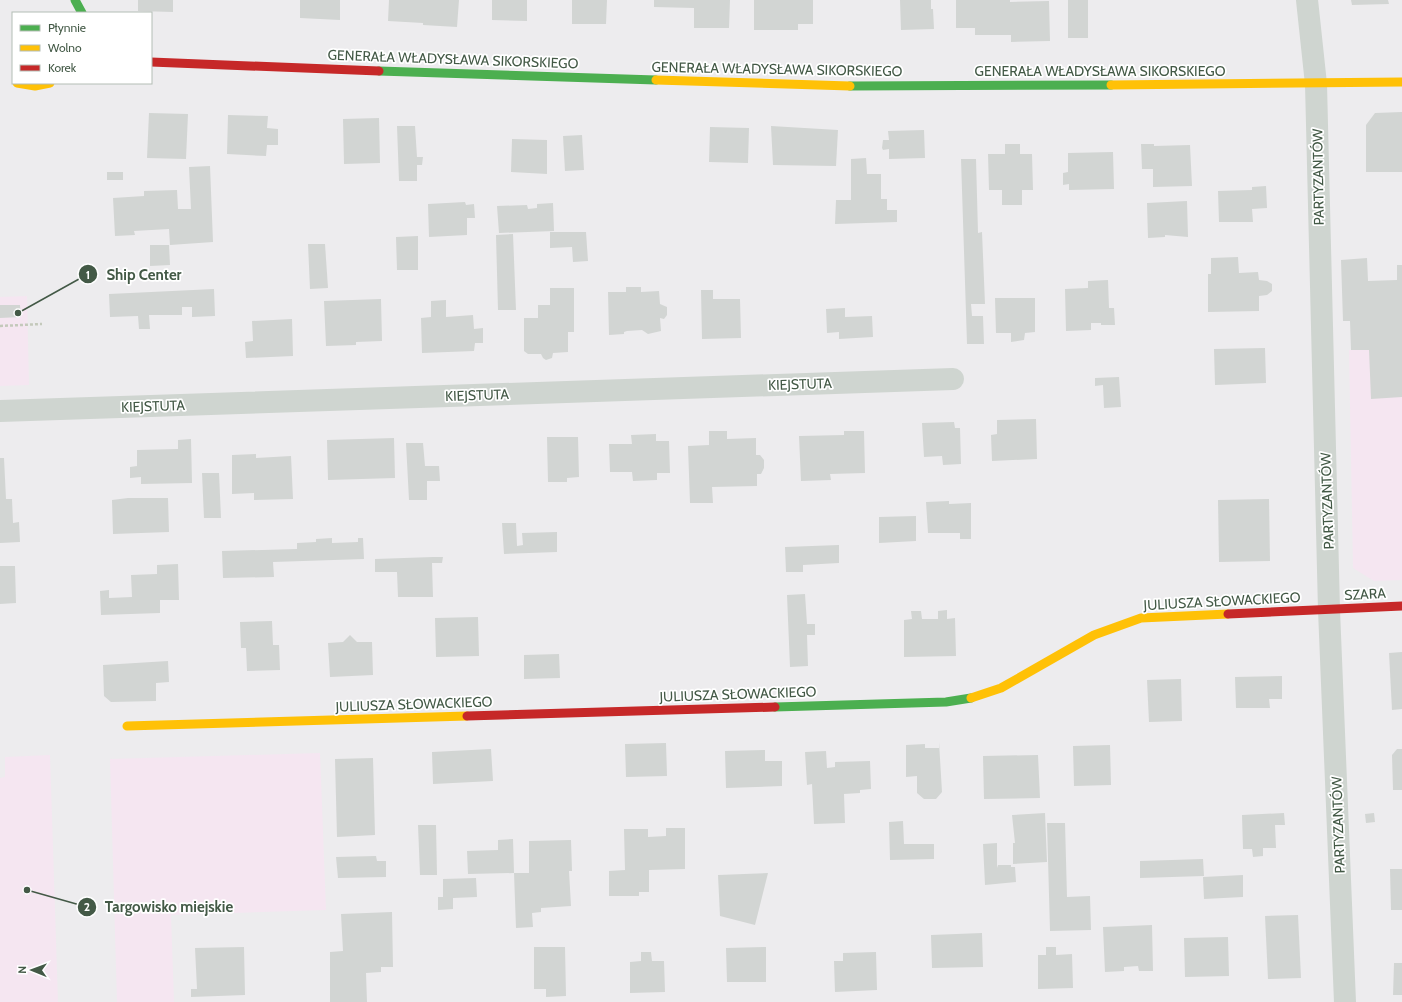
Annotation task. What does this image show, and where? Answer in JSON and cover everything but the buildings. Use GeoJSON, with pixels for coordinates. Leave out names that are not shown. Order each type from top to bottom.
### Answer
{"type":"FeatureCollection","features":[{"type":"Feature","properties":{"kind":"street"},"geometry":{"type":"LineString","coordinates":[[75,0],[81,12]]}},
{"type":"Feature","properties":{"kind":"street","name":"PARTYZANTÓW"},"geometry":{"type":"LineString","coordinates":[[1307,0],[1316,84],[1329,610],[1344,1002]]}},
{"type":"Feature","properties":{"kind":"street","name":"GENERAŁA WŁADYSŁAWA SIKORSKIEGO"},"geometry":{"type":"LineString","coordinates":[[152,62],[464,74],[879,86],[1316,84],[1402,82]]}},
{"type":"Feature","properties":{"kind":"street"},"geometry":{"type":"LineString","coordinates":[[22,84],[35,86],[45,84]]}},
{"type":"Feature","properties":{"kind":"street","name":"KIEJSTUTA"},"geometry":{"type":"LineString","coordinates":[[0,411],[953,379]]}},
{"type":"Feature","properties":{"kind":"street","name":"SZARA"},"geometry":{"type":"LineString","coordinates":[[1329,610],[1402,606]]}},
{"type":"Feature","properties":{"kind":"street","name":"JULIUSZA SŁOWACKIEGO"},"geometry":{"type":"LineString","coordinates":[[127,726],[946,702],[974,698],[1001,688],[1094,635],[1141,618],[1329,610]]}},
{"type":"Feature","properties":{"kind":"path"},"geometry":{"type":"LineString","coordinates":[[0,326],[42,324]]}},
{"type":"Feature","properties":{"kind":"shaded area"},"geometry":{"type":"Polygon","coordinates":[[[27,296],[29,385],[0,386],[0,297],[27,296]]]}},
{"type":"Feature","properties":{"kind":"shaded area"},"geometry":{"type":"Polygon","coordinates":[[[1402,349],[1402,580],[1374,581],[1353,568],[1349,350],[1402,349]]]}},
{"type":"Feature","properties":{"kind":"shaded area"},"geometry":{"type":"Polygon","coordinates":[[[320,753],[326,910],[171,915],[174,1002],[117,1002],[110,759],[320,753]]]}},
{"type":"Feature","properties":{"kind":"shaded area"},"geometry":{"type":"Polygon","coordinates":[[[50,755],[58,1002],[0,1002],[0,778],[5,777],[5,757],[50,755]]]}},
{"type":"Feature","properties":{"kind":"traffic: fast"},"geometry":{"type":"LineString","coordinates":[[75,0],[81,12]]}},
{"type":"Feature","properties":{"kind":"traffic: fast"},"geometry":{"type":"LineString","coordinates":[[379,71],[656,80]]}},
{"type":"Feature","properties":{"kind":"traffic: fast"},"geometry":{"type":"LineString","coordinates":[[850,86],[1111,85]]}},
{"type":"Feature","properties":{"kind":"traffic: fast"},"geometry":{"type":"LineString","coordinates":[[775,707],[946,702],[971,698]]}},
{"type":"Feature","properties":{"kind":"traffic: slow"},"geometry":{"type":"LineString","coordinates":[[656,80],[850,86]]}},
{"type":"Feature","properties":{"kind":"traffic: slow"},"geometry":{"type":"LineString","coordinates":[[1111,85],[1402,82]]}},
{"type":"Feature","properties":{"kind":"traffic: slow"},"geometry":{"type":"LineString","coordinates":[[23,84],[35,86],[45,84]]}},
{"type":"Feature","properties":{"kind":"traffic: slow"},"geometry":{"type":"LineString","coordinates":[[971,698],[1001,688],[1094,635],[1141,618],[1228,614]]}},
{"type":"Feature","properties":{"kind":"traffic: slow"},"geometry":{"type":"LineString","coordinates":[[127,726],[467,716]]}},
{"type":"Feature","properties":{"kind":"traffic: jam"},"geometry":{"type":"LineString","coordinates":[[152,62],[379,71]]}},
{"type":"Feature","properties":{"kind":"traffic: jam"},"geometry":{"type":"LineString","coordinates":[[1228,614],[1402,606]]}},
{"type":"Feature","properties":{"kind":"traffic: jam"},"geometry":{"type":"LineString","coordinates":[[467,716],[775,707]]}},
{"type":"Feature","properties":{"kind":"place","name":"Ship Center"},"geometry":{"type":"Point","coordinates":[18,313]}},
{"type":"Feature","properties":{"kind":"place","name":"Targowisko miejskie"},"geometry":{"type":"Point","coordinates":[27,890]}}]}
